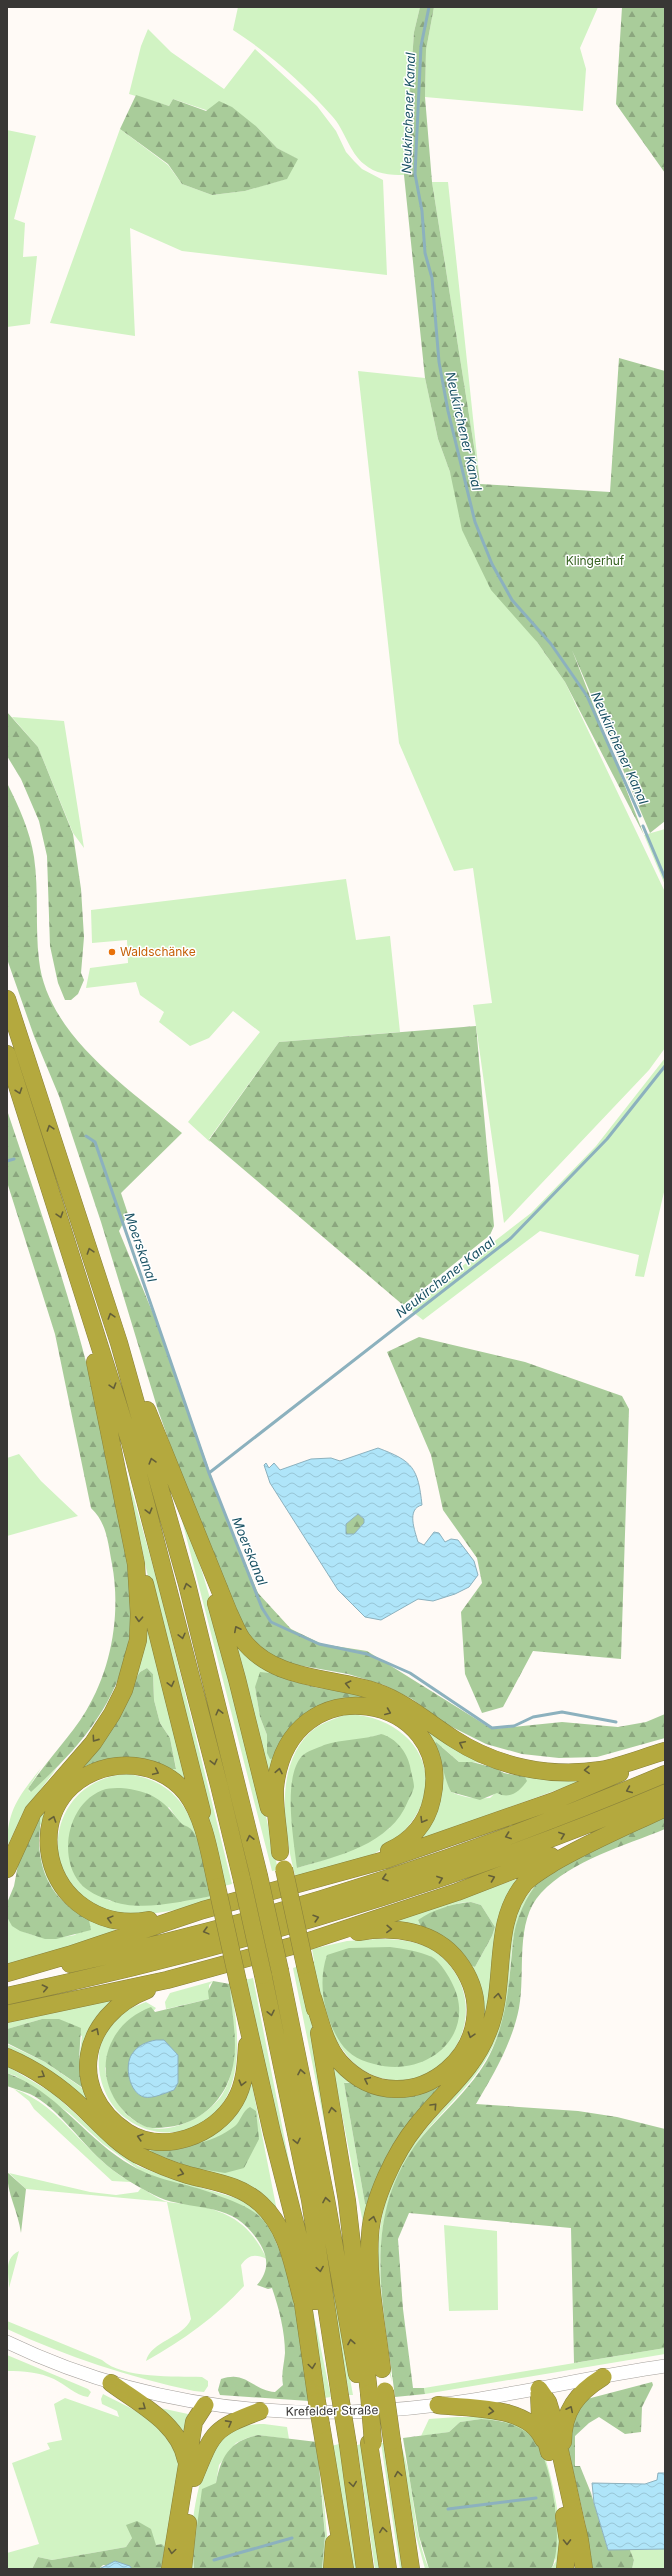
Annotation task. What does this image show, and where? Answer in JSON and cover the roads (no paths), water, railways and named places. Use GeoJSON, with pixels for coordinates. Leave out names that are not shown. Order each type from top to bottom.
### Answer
{"type":"FeatureCollection","features":[{"type":"Feature","properties":{"kind":"highway"},"geometry":{"type":"LineString","coordinates":[[7,999],[119,1343],[187,1584],[259,1876],[280,1971],[326,2199],[372,2393],[392,2441],[411,2569]]}},
{"type":"Feature","properties":{"kind":"highway"},"geometry":{"type":"LineString","coordinates":[[7,1054],[85,1295],[136,1465],[218,1777],[263,1975],[310,2200],[348,2445],[365,2569]]}},
{"type":"Feature","properties":{"kind":"highway"},"geometry":{"type":"LineString","coordinates":[[7,1869],[34,1812],[93,1743],[124,1690],[138,1640],[140,1614],[136,1564],[89,1336],[85,1295]]}},
{"type":"Feature","properties":{"kind":"highway"},"geometry":{"type":"LineString","coordinates":[[119,1343],[173,1470],[229,1613],[242,1639],[267,1662],[289,1673],[347,1684],[378,1692],[406,1706],[455,1740],[518,1767],[554,1772],[601,1770],[665,1751]]}},
{"type":"Feature","properties":{"kind":"highway"},"geometry":{"type":"LineString","coordinates":[[173,1470],[206,1570],[238,1679],[284,1869],[313,1998],[325,2037],[340,2061],[356,2075],[376,2085],[395,2089],[416,2088],[436,2079],[454,2066],[468,2045],[473,2030],[476,2011],[474,1991],[466,1971],[450,1951],[434,1940],[402,1930],[376,1929],[323,1938]]}},
{"type":"Feature","properties":{"kind":"highway"},"geometry":{"type":"LineString","coordinates":[[129,1525],[198,1792],[217,1887],[272,2132],[340,2396]]}},
{"type":"Feature","properties":{"kind":"highway"},"geometry":{"type":"LineString","coordinates":[[280,1852],[275,1789],[280,1764],[288,1744],[302,1727],[318,1714],[338,1707],[358,1705],[377,1708],[394,1714],[409,1725],[430,1755],[434,1790],[425,1818],[412,1836],[398,1847],[319,1878]]}},
{"type":"Feature","properties":{"kind":"highway"},"geometry":{"type":"LineString","coordinates":[[7,1973],[69,1955],[204,1910],[385,1860],[554,1801],[665,1754]]}},
{"type":"Feature","properties":{"kind":"highway"},"geometry":{"type":"LineString","coordinates":[[204,1910],[143,1921],[120,1922],[87,1910],[65,1891],[55,1875],[49,1859],[48,1842],[51,1824],[66,1793],[81,1779],[102,1768],[123,1764],[144,1766],[170,1778],[186,1793],[198,1814],[212,1864]]}},
{"type":"Feature","properties":{"kind":"highway"},"geometry":{"type":"LineString","coordinates":[[7,1977],[119,1953],[261,1916],[430,1864],[594,1804],[665,1774]]}},
{"type":"Feature","properties":{"kind":"highway"},"geometry":{"type":"LineString","coordinates":[[7,1996],[124,1971],[266,1934],[436,1881],[600,1821],[665,1793]]}},
{"type":"Feature","properties":{"kind":"highway"},"geometry":{"type":"LineString","coordinates":[[7,2014],[167,1980],[323,1938],[583,1845],[665,1808]]}},
{"type":"Feature","properties":{"kind":"highway"},"geometry":{"type":"LineString","coordinates":[[372,2393],[382,2369],[369,2262],[370,2233],[385,2180],[399,2150],[417,2124],[467,2071],[489,2032],[497,2006],[503,1939],[508,1915],[518,1893],[536,1874],[583,1845]]}},
{"type":"Feature","properties":{"kind":"highway"},"geometry":{"type":"LineString","coordinates":[[167,1980],[135,1994],[117,2006],[104,2018],[95,2032],[89,2050],[88,2069],[92,2088],[109,2116],[128,2133],[157,2141],[183,2140],[208,2130],[223,2117],[235,2101],[242,2086],[247,2041],[246,2017]]}},
{"type":"Feature","properties":{"kind":"highway"},"geometry":{"type":"LineString","coordinates":[[313,1998],[344,2176],[356,2266],[372,2393],[371,2443],[388,2569]]}},
{"type":"Feature","properties":{"kind":"highway"},"geometry":{"type":"LineString","coordinates":[[7,2057],[47,2078],[82,2107],[114,2139],[136,2154],[164,2167],[232,2186],[261,2204],[278,2225],[288,2244],[302,2300]]}},
{"type":"Feature","properties":{"kind":"highway"},"geometry":{"type":"LineString","coordinates":[[272,2132],[302,2300],[345,2569]]}},
{"type":"Feature","properties":{"kind":"highway"},"geometry":{"type":"LineString","coordinates":[[344,2176],[350,2198],[382,2369]]}},
{"type":"Feature","properties":{"kind":"highway"},"geometry":{"type":"LineString","coordinates":[[563,2460],[563,2430],[570,2406],[588,2386],[603,2377]]}},
{"type":"Feature","properties":{"kind":"highway"},"geometry":{"type":"LineString","coordinates":[[111,2384],[172,2430],[182,2446],[186,2462]]}},
{"type":"Feature","properties":{"kind":"highway"},"geometry":{"type":"LineString","coordinates":[[539,2389],[540,2417],[564,2510],[568,2541],[565,2569]]}},
{"type":"Feature","properties":{"kind":"highway"},"geometry":{"type":"LineString","coordinates":[[539,2389],[548,2402],[563,2460],[584,2569]]}},
{"type":"Feature","properties":{"kind":"highway"},"geometry":{"type":"LineString","coordinates":[[170,2569],[186,2462],[194,2422],[205,2405]]}},
{"type":"Feature","properties":{"kind":"highway"},"geometry":{"type":"LineString","coordinates":[[183,2569],[205,2405]]}},
{"type":"Feature","properties":{"kind":"highway"},"geometry":{"type":"LineString","coordinates":[[438,2405],[492,2410],[525,2419],[541,2434],[548,2450]]}},
{"type":"Feature","properties":{"kind":"highway"},"geometry":{"type":"LineString","coordinates":[[194,2478],[213,2434],[235,2420],[260,2410]]}},
{"type":"Feature","properties":{"kind":"highway"},"geometry":{"type":"LineString","coordinates":[[332,2487],[334,2538],[332,2569]]}},
{"type":"Feature","properties":{"kind":"highway"},"geometry":{"type":"LineString","coordinates":[[403,2508],[419,2569]]}},
{"type":"Feature","properties":{"kind":"main road","name":"Krefelder Straße"},"geometry":{"type":"LineString","coordinates":[[7,2342],[38,2356],[111,2384],[176,2400],[205,2405],[319,2414],[438,2405],[539,2389],[665,2366]]}},
{"type":"Feature","properties":{"kind":"water"},"geometry":{"type":"Polygon","coordinates":[[[378,1448],[399,1457],[406,1462],[416,1474],[422,1505],[417,1507],[413,1516],[418,1542],[424,1545],[434,1532],[439,1533],[445,1542],[451,1539],[458,1540],[474,1561],[478,1575],[469,1587],[455,1594],[433,1601],[418,1599],[381,1620],[365,1617],[338,1590],[270,1483],[264,1465],[266,1463],[269,1468],[274,1463],[280,1470],[311,1459],[331,1458],[340,1461],[378,1448]],[[358,1514],[346,1524],[346,1534],[354,1534],[364,1523],[364,1519],[358,1514]]]}},
{"type":"Feature","properties":{"kind":"water"},"geometry":{"type":"Polygon","coordinates":[[[156,2040],[164,2040],[178,2055],[178,2083],[174,2090],[155,2096],[144,2097],[135,2090],[132,2085],[129,2078],[128,2065],[134,2051],[146,2043],[156,2040]]]}},
{"type":"Feature","properties":{"kind":"water"},"geometry":{"type":"Polygon","coordinates":[[[658,2473],[665,2473],[665,2549],[608,2550],[594,2503],[592,2483],[645,2484],[657,2480],[658,2473]]]}},
{"type":"Feature","properties":{"kind":"water"},"geometry":{"type":"Polygon","coordinates":[[[115,2561],[130,2566],[132,2569],[99,2569],[115,2561]]]}},
{"type":"Feature","properties":{"kind":"waterway","name":"Neukirchener Kanal"},"geometry":{"type":"LineString","coordinates":[[429,7],[421,46],[415,174],[422,211],[425,253],[432,278],[439,362],[448,411],[475,522],[492,564],[512,600],[551,644],[587,696],[640,816]]}},
{"type":"Feature","properties":{"kind":"waterway","name":"Neukirchener Kanal"},"geometry":{"type":"LineString","coordinates":[[643,826],[665,878]]}},
{"type":"Feature","properties":{"kind":"waterway","name":"Neukirchener Kanal"},"geometry":{"type":"LineString","coordinates":[[209,1473],[511,1238],[607,1139],[665,1066]]}},
{"type":"Feature","properties":{"kind":"waterway","name":"Moerskanal"},"geometry":{"type":"LineString","coordinates":[[86,1136],[95,1142],[209,1473],[262,1608],[271,1622],[319,1644],[367,1654],[410,1673],[492,1728],[514,1726],[533,1717],[562,1712],[616,1722]]}},
{"type":"Feature","properties":{"kind":"waterway","name":"Moerskanal"},"geometry":{"type":"LineString","coordinates":[[7,1161],[14,1159]]}},
{"type":"Feature","properties":{"kind":"waterway"},"geometry":{"type":"LineString","coordinates":[[448,2509],[536,2498]]}},
{"type":"Feature","properties":{"kind":"waterway"},"geometry":{"type":"LineString","coordinates":[[214,2560],[292,2538]]}},
{"type":"Feature","properties":{"kind":"place","name":"Waldschänke"},"geometry":{"type":"Point","coordinates":[112,952]}},
{"type":"Feature","properties":{"kind":"park label","name":"Klingerhuf"},"geometry":{"type":"Point","coordinates":[595,561]}}]}
